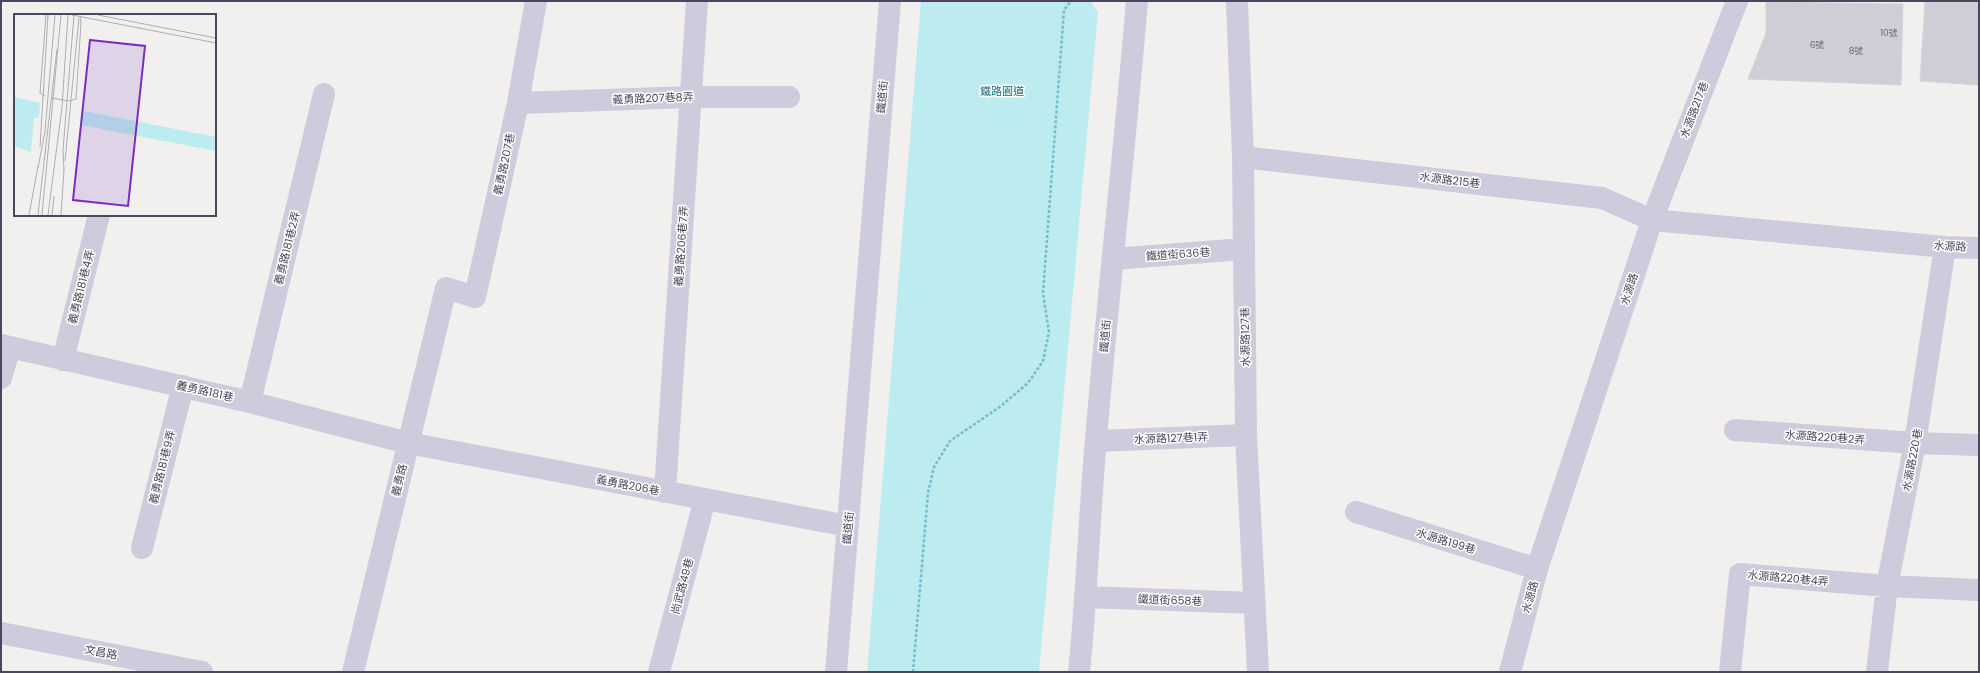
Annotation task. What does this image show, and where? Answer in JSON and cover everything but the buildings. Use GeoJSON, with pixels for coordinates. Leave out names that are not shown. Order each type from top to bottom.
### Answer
{"type":"FeatureCollection","features":[{"type":"Feature","properties":{"kind":"street","name":"義勇路207巷"},"geometry":{"type":"LineString","coordinates":[[446,288],[475,297],[518,103],[536,1]]}},
{"type":"Feature","properties":{"kind":"street","name":"義勇路206巷7弄"},"geometry":{"type":"LineString","coordinates":[[665,492],[697,1]]}},
{"type":"Feature","properties":{"kind":"street","name":"鐵道街"},"geometry":{"type":"LineString","coordinates":[[836,672],[890,1]]}},
{"type":"Feature","properties":{"kind":"street","name":"鐵道街"},"geometry":{"type":"LineString","coordinates":[[1079,672],[1096,441],[1112,259],[1130,94],[1137,1]]}},
{"type":"Feature","properties":{"kind":"street","name":"水源路127巷"},"geometry":{"type":"LineString","coordinates":[[1237,1],[1243,157],[1246,435],[1258,672]]}},
{"type":"Feature","properties":{"kind":"street","name":"水源路217巷"},"geometry":{"type":"LineString","coordinates":[[1652,220],[1736,1]]}},
{"type":"Feature","properties":{"kind":"street","name":"義勇路181巷2弄"},"geometry":{"type":"LineString","coordinates":[[250,402],[324,94]]}},
{"type":"Feature","properties":{"kind":"street","name":"義勇路207巷8弄"},"geometry":{"type":"LineString","coordinates":[[518,103],[691,97],[789,97]]}},
{"type":"Feature","properties":{"kind":"street","name":"水源路215巷"},"geometry":{"type":"LineString","coordinates":[[1243,157],[1602,198],[1652,220]]}},
{"type":"Feature","properties":{"kind":"street","name":"義勇路181巷4弄"},"geometry":{"type":"LineString","coordinates":[[63,360],[99,216]]}},
{"type":"Feature","properties":{"kind":"street","name":"水源路"},"geometry":{"type":"LineString","coordinates":[[1510,672],[1537,570],[1652,220],[1945,247],[1979,248]]}},
{"type":"Feature","properties":{"kind":"street","name":"水源路220巷"},"geometry":{"type":"LineString","coordinates":[[1877,672],[1887,586],[1915,443],[1945,247]]}},
{"type":"Feature","properties":{"kind":"street","name":"鐵道街636巷"},"geometry":{"type":"LineString","coordinates":[[1112,259],[1244,249]]}},
{"type":"Feature","properties":{"kind":"street","name":"義勇路"},"geometry":{"type":"LineString","coordinates":[[353,672],[446,288]]}},
{"type":"Feature","properties":{"kind":"street","name":"義勇路181巷"},"geometry":{"type":"LineString","coordinates":[[6,346],[250,402],[408,444]]}},
{"type":"Feature","properties":{"kind":"street"},"geometry":{"type":"LineString","coordinates":[[1,378],[6,346]]}},
{"type":"Feature","properties":{"kind":"street","name":"義勇路181巷9弄"},"geometry":{"type":"LineString","coordinates":[[142,548],[183,386]]}},
{"type":"Feature","properties":{"kind":"street","name":"水源路220巷2弄"},"geometry":{"type":"LineString","coordinates":[[1735,430],[1915,443],[1979,445]]}},
{"type":"Feature","properties":{"kind":"street","name":"水源路127巷1弄"},"geometry":{"type":"LineString","coordinates":[[1096,441],[1246,435]]}},
{"type":"Feature","properties":{"kind":"street","name":"義勇路206巷"},"geometry":{"type":"LineString","coordinates":[[408,444],[848,526]]}},
{"type":"Feature","properties":{"kind":"street","name":"尚武路49巷"},"geometry":{"type":"LineString","coordinates":[[659,672],[705,499]]}},
{"type":"Feature","properties":{"kind":"street","name":"水源路199巷"},"geometry":{"type":"LineString","coordinates":[[1356,512],[1537,570]]}},
{"type":"Feature","properties":{"kind":"street","name":"水源路220巷4弄"},"geometry":{"type":"LineString","coordinates":[[1730,672],[1740,574],[1887,586]]}},
{"type":"Feature","properties":{"kind":"street"},"geometry":{"type":"LineString","coordinates":[[1887,586],[1979,590]]}},
{"type":"Feature","properties":{"kind":"street","name":"鐵道街658巷"},"geometry":{"type":"LineString","coordinates":[[1085,598],[1254,603]]}},
{"type":"Feature","properties":{"kind":"street","name":"文昌路"},"geometry":{"type":"LineString","coordinates":[[1,633],[202,672]]}},
{"type":"Feature","properties":{"kind":"path"},"geometry":{"type":"LineString","coordinates":[[913,672],[928,493],[934,467],[950,441],[1001,406],[1028,383],[1043,361],[1049,332],[1043,293],[1064,10],[1071,1]]}},
{"type":"Feature","properties":{"kind":"green space","name":"鐵路園道"},"geometry":{"type":"Polygon","coordinates":[[[921,1],[1090,1],[1098,12],[1039,672],[867,672],[921,1]]]}}]}
